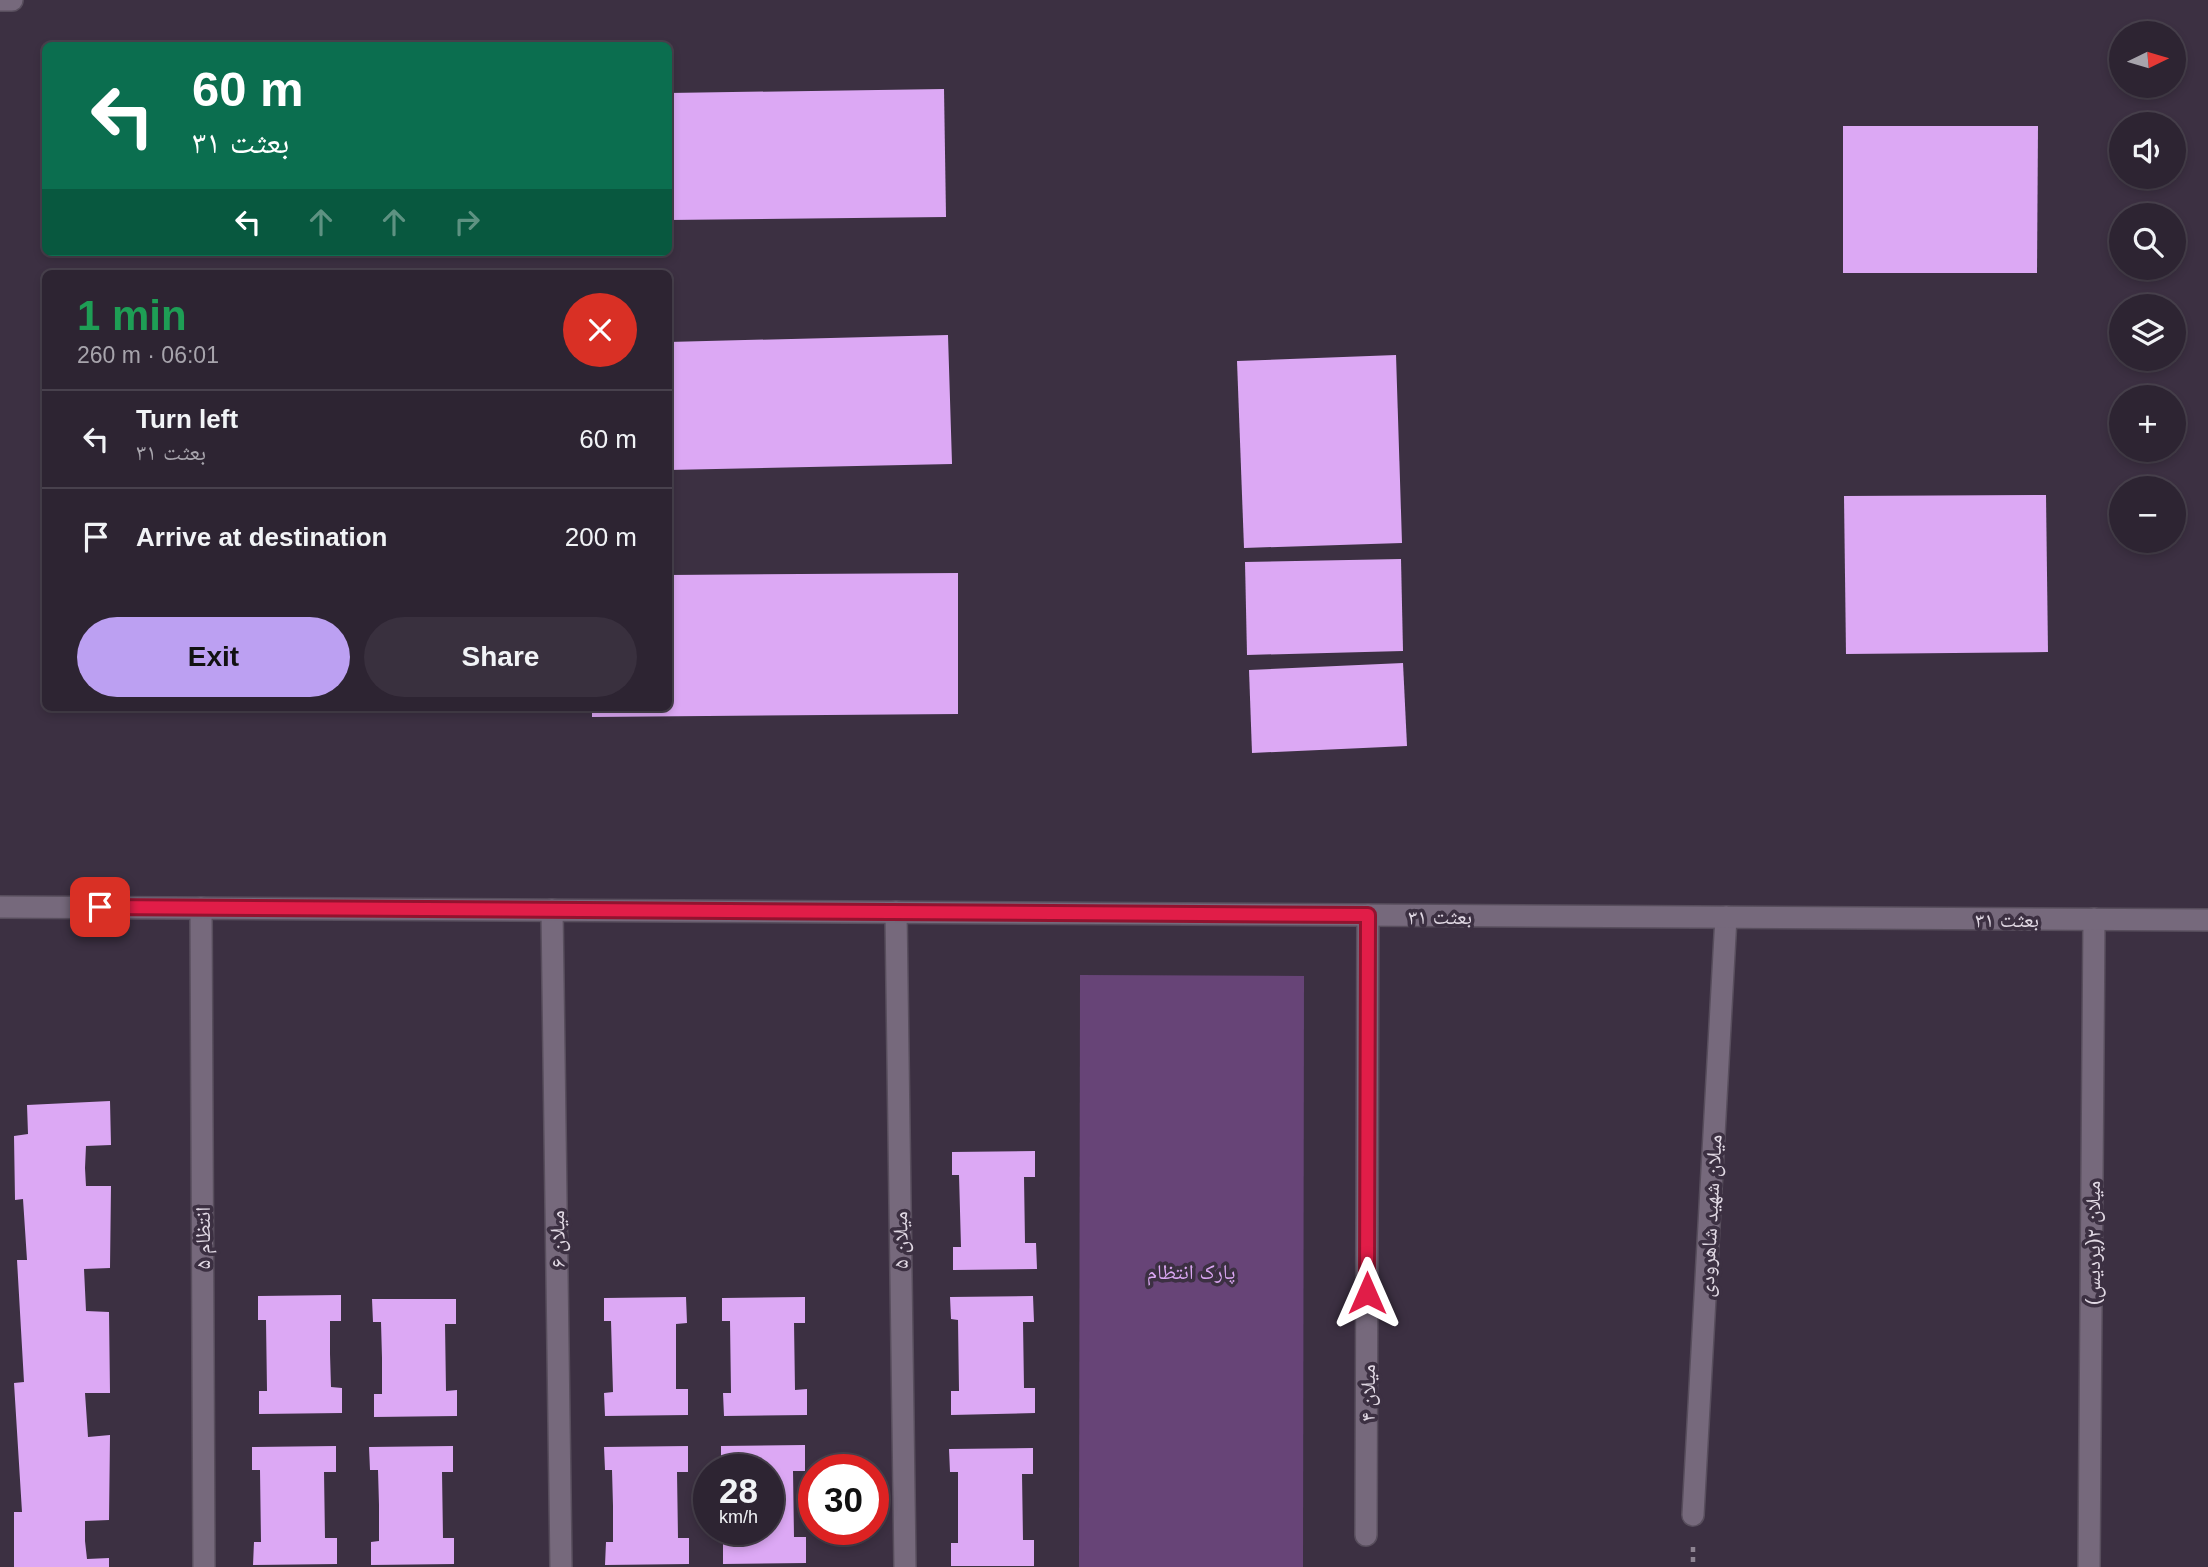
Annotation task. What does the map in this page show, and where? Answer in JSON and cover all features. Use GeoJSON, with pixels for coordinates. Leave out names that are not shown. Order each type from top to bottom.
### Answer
{"type":"FeatureCollection","features":[{"type":"Feature","properties":{"kind":"street"},"geometry":{"type":"LineString","coordinates":[[0,0],[12,0]]}},
{"type":"Feature","properties":{"kind":"street","name":"بعثت ۳۱"},"geometry":{"type":"LineString","coordinates":[[0,907],[2208,920]]}},
{"type":"Feature","properties":{"kind":"street","name":"انتظام ۵"},"geometry":{"type":"LineString","coordinates":[[201,908],[204,1567]]}},
{"type":"Feature","properties":{"kind":"street","name":"میلان ۶"},"geometry":{"type":"LineString","coordinates":[[552,911],[561,1567]]}},
{"type":"Feature","properties":{"kind":"street","name":"میلان ۵"},"geometry":{"type":"LineString","coordinates":[[896,912],[905,1567]]}},
{"type":"Feature","properties":{"kind":"street","name":"میلان ۴"},"geometry":{"type":"LineString","coordinates":[[1366,1535],[1368,915]]}},
{"type":"Feature","properties":{"kind":"street","name":"میلان شهید شاهرودی"},"geometry":{"type":"LineString","coordinates":[[1693,1515],[1727,917]]}},
{"type":"Feature","properties":{"kind":"street","name":"میلان ۲(پردیس)"},"geometry":{"type":"LineString","coordinates":[[2089,1567],[2094,919]]}},
{"type":"Feature","properties":{"kind":"green space","name":"پارک انتظام"},"geometry":{"type":"Polygon","coordinates":[[[1080,975],[1304,976],[1303,1567],[1079,1567],[1080,975]]]}},
{"type":"Feature","properties":{"kind":"building"},"geometry":{"type":"Polygon","coordinates":[[[944,89],[946,217],[672,220],[672,93],[944,89]]]}},
{"type":"Feature","properties":{"kind":"building"},"geometry":{"type":"Polygon","coordinates":[[[1843,126],[2038,126],[2037,273],[1843,273],[1843,126]]]}},
{"type":"Feature","properties":{"kind":"building"},"geometry":{"type":"Polygon","coordinates":[[[948,335],[952,464],[672,470],[672,342],[948,335]]]}},
{"type":"Feature","properties":{"kind":"building"},"geometry":{"type":"Polygon","coordinates":[[[1396,355],[1402,543],[1244,548],[1237,361],[1396,355]]]}},
{"type":"Feature","properties":{"kind":"building"},"geometry":{"type":"Polygon","coordinates":[[[2046,495],[2048,652],[1846,654],[1844,496],[2046,495]]]}},
{"type":"Feature","properties":{"kind":"building"},"geometry":{"type":"Polygon","coordinates":[[[1401,559],[1403,651],[1247,655],[1245,562],[1401,559]]]}},
{"type":"Feature","properties":{"kind":"building"},"geometry":{"type":"Polygon","coordinates":[[[958,573],[958,714],[592,717],[592,711],[672,711],[672,575],[958,573]]]}},
{"type":"Feature","properties":{"kind":"building"},"geometry":{"type":"Polygon","coordinates":[[[1403,663],[1407,746],[1252,753],[1249,670],[1403,663]]]}},
{"type":"Feature","properties":{"kind":"building"},"geometry":{"type":"Polygon","coordinates":[[[110,1101],[111,1145],[86,1146],[85,1168],[86,1186],[111,1186],[110,1268],[84,1269],[86,1311],[109,1312],[110,1393],[85,1393],[88,1437],[110,1435],[109,1520],[85,1521],[85,1541],[87,1559],[109,1558],[109,1567],[14,1567],[14,1512],[22,1512],[14,1383],[24,1382],[17,1260],[27,1260],[23,1199],[15,1200],[14,1136],[28,1134],[27,1105],[110,1101]]]}},
{"type":"Feature","properties":{"kind":"building"},"geometry":{"type":"Polygon","coordinates":[[[1035,1151],[1035,1177],[1024,1177],[1025,1243],[1036,1243],[1037,1269],[953,1270],[953,1247],[961,1247],[959,1175],[952,1175],[952,1152],[1035,1151]]]}},
{"type":"Feature","properties":{"kind":"building"},"geometry":{"type":"Polygon","coordinates":[[[341,1295],[341,1321],[330,1321],[330,1354],[331,1387],[342,1388],[342,1413],[259,1414],[259,1391],[267,1391],[266,1320],[258,1320],[258,1296],[341,1295]]]}},
{"type":"Feature","properties":{"kind":"building"},"geometry":{"type":"Polygon","coordinates":[[[1033,1296],[1034,1322],[1023,1322],[1024,1388],[1035,1388],[1035,1413],[951,1415],[951,1391],[959,1391],[958,1320],[951,1319],[950,1297],[1033,1296]]]}},
{"type":"Feature","properties":{"kind":"building"},"geometry":{"type":"Polygon","coordinates":[[[686,1297],[687,1323],[676,1324],[676,1389],[688,1389],[688,1415],[605,1416],[604,1393],[613,1392],[611,1321],[604,1321],[604,1298],[686,1297]]]}},
{"type":"Feature","properties":{"kind":"building"},"geometry":{"type":"Polygon","coordinates":[[[805,1297],[805,1323],[794,1323],[795,1390],[807,1389],[807,1415],[724,1416],[723,1393],[731,1393],[730,1321],[722,1321],[722,1298],[805,1297]]]}},
{"type":"Feature","properties":{"kind":"building"},"geometry":{"type":"Polygon","coordinates":[[[372,1299],[456,1299],[456,1324],[445,1324],[446,1391],[457,1390],[457,1416],[374,1417],[374,1394],[382,1394],[382,1358],[381,1322],[373,1322],[372,1299]]]}},
{"type":"Feature","properties":{"kind":"building"},"geometry":{"type":"Polygon","coordinates":[[[805,1445],[805,1454],[798,1454],[798,1471],[793,1471],[794,1537],[798,1537],[798,1545],[806,1545],[806,1563],[723,1564],[723,1545],[784,1545],[784,1454],[721,1454],[721,1446],[805,1445]]]}},
{"type":"Feature","properties":{"kind":"building"},"geometry":{"type":"Polygon","coordinates":[[[336,1446],[336,1472],[324,1472],[325,1538],[337,1538],[337,1564],[253,1565],[254,1542],[261,1542],[260,1470],[252,1470],[252,1447],[336,1446]]]}},
{"type":"Feature","properties":{"kind":"building"},"geometry":{"type":"Polygon","coordinates":[[[453,1446],[453,1472],[442,1472],[443,1538],[454,1538],[454,1564],[371,1565],[371,1542],[379,1541],[379,1505],[378,1470],[370,1470],[369,1447],[453,1446]]]}},
{"type":"Feature","properties":{"kind":"building"},"geometry":{"type":"Polygon","coordinates":[[[688,1446],[688,1472],[677,1472],[678,1538],[689,1538],[689,1564],[605,1565],[606,1542],[613,1542],[613,1506],[612,1470],[605,1470],[604,1447],[688,1446]]]}},
{"type":"Feature","properties":{"kind":"building"},"geometry":{"type":"Polygon","coordinates":[[[1033,1448],[1033,1474],[1022,1474],[1023,1540],[1034,1540],[1034,1566],[951,1566],[951,1543],[958,1543],[958,1472],[950,1472],[949,1449],[1033,1448]]]}},
{"type":"Feature","properties":{"kind":"route"},"geometry":{"type":"LineString","coordinates":[[100,907],[1368,915],[1367,1293]]}}]}
